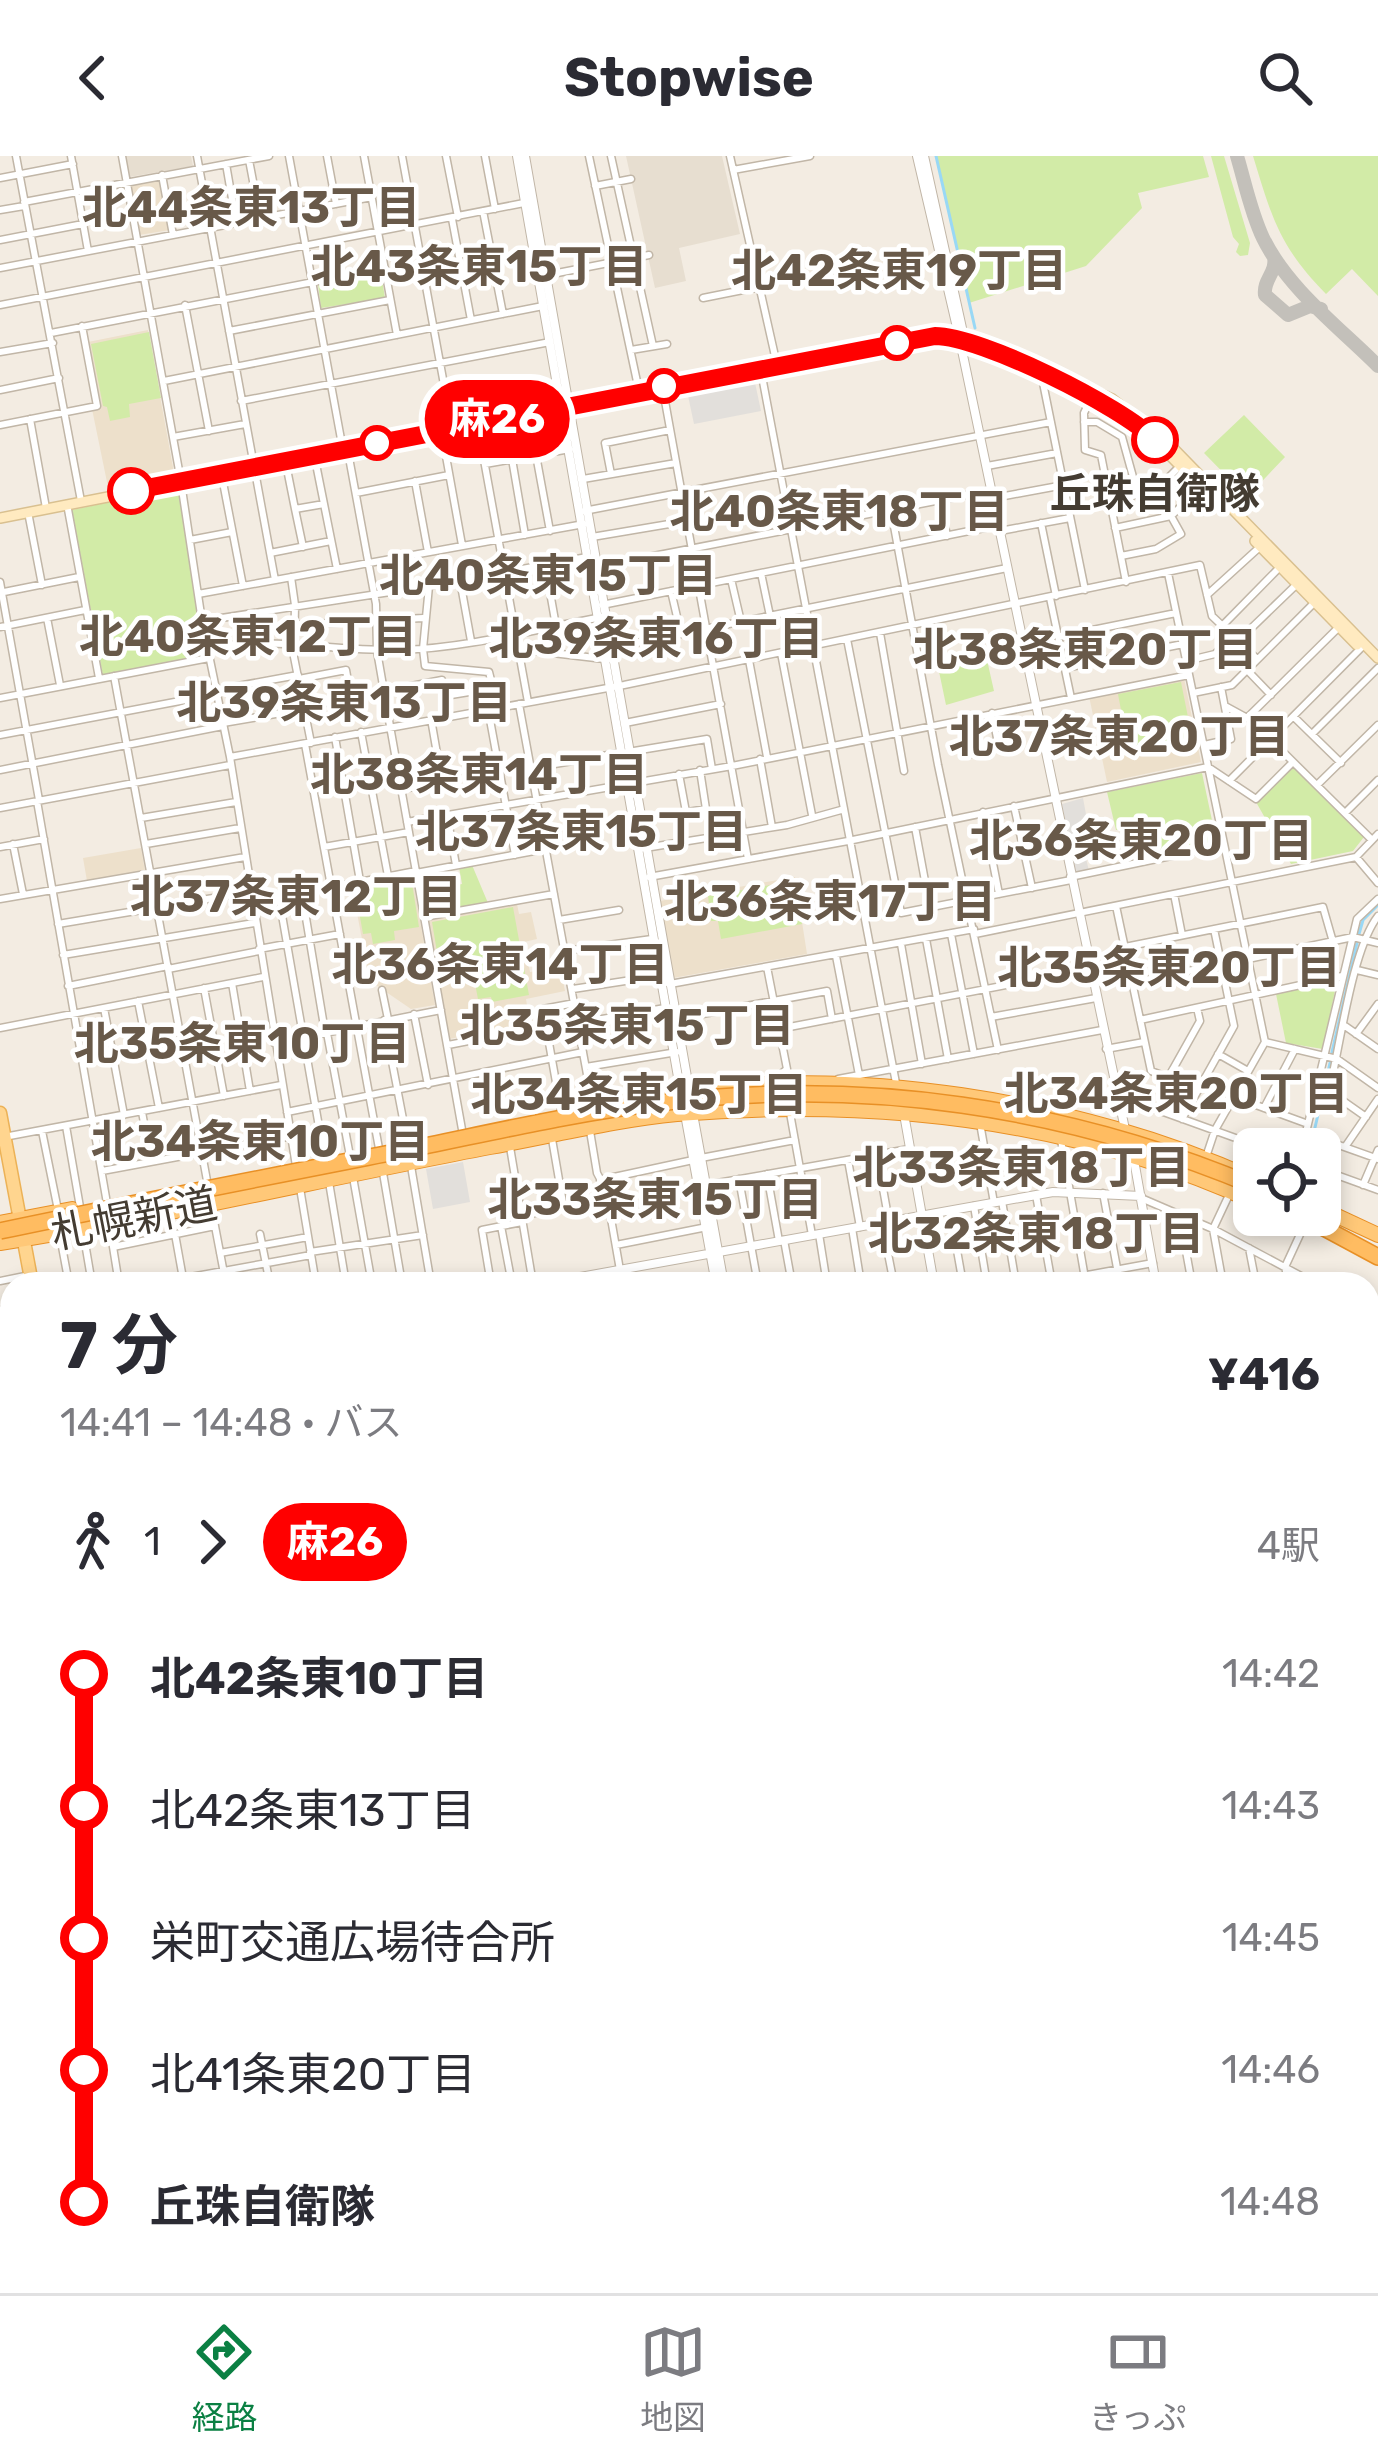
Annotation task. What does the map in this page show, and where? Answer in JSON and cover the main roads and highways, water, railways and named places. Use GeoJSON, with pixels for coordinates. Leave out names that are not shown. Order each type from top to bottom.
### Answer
{"type":"FeatureCollection","features":[{"type":"Feature","properties":{"kind":"highway","name":"札幌新道"},"geometry":{"type":"LineString","coordinates":[[0,1233],[19,1219],[685,1092],[782,1085],[898,1089],[982,1100],[1125,1130],[1206,1158],[1233,1176]]}},
{"type":"Feature","properties":{"kind":"highway"},"geometry":{"type":"LineString","coordinates":[[0,1233],[622,1108],[760,1094],[896,1096],[1038,1117],[1161,1150],[1233,1181]]}},
{"type":"Feature","properties":{"kind":"highway","name":"札幌新道"},"geometry":{"type":"LineString","coordinates":[[0,1233],[24,1240],[590,1128],[689,1114],[790,1109],[979,1119],[1133,1157],[1233,1192]]}},
{"type":"Feature","properties":{"kind":"highway"},"geometry":{"type":"LineString","coordinates":[[1341,1225],[1378,1235]]}},
{"type":"Feature","properties":{"kind":"highway"},"geometry":{"type":"LineString","coordinates":[[1341,1235],[1378,1257]]}},
{"type":"Feature","properties":{"kind":"main road"},"geometry":{"type":"LineString","coordinates":[[0,518],[777,364],[935,336],[959,336],[982,340],[1130,418],[1262,544]]}},
{"type":"Feature","properties":{"kind":"main road"},"geometry":{"type":"LineString","coordinates":[[1042,371],[1131,411],[1378,664]]}},
{"type":"Feature","properties":{"kind":"main road"},"geometry":{"type":"LineString","coordinates":[[1282,565],[1363,646]]}},
{"type":"Feature","properties":{"kind":"main road"},"geometry":{"type":"LineString","coordinates":[[0,1113],[30,1272]]}},
{"type":"Feature","properties":{"kind":"waterway"},"geometry":{"type":"LineString","coordinates":[[936,156],[975,328]]}},
{"type":"Feature","properties":{"kind":"waterway"},"geometry":{"type":"LineString","coordinates":[[1359,934],[1363,920],[1378,905]]}},
{"type":"Feature","properties":{"kind":"waterway"},"geometry":{"type":"LineString","coordinates":[[1332,1052],[1357,943]]}},
{"type":"Feature","properties":{"kind":"waterway"},"geometry":{"type":"LineString","coordinates":[[1315,1128],[1330,1063]]}},
{"type":"Feature","properties":{"kind":"place","name":"丘珠自衛隊"},"geometry":{"type":"Point","coordinates":[1155,440]}},
{"type":"Feature","properties":{"kind":"district","name":"北44条東13丁目"},"geometry":{"type":"Point","coordinates":[251,207]}},
{"type":"Feature","properties":{"kind":"district","name":"北43条東15丁目"},"geometry":{"type":"Point","coordinates":[479,266]}},
{"type":"Feature","properties":{"kind":"district","name":"北42条東19丁目"},"geometry":{"type":"Point","coordinates":[899,270]}},
{"type":"Feature","properties":{"kind":"district","name":"北40条東18丁目"},"geometry":{"type":"Point","coordinates":[839,511]}},
{"type":"Feature","properties":{"kind":"district","name":"北40条東15丁目"},"geometry":{"type":"Point","coordinates":[548,575]}},
{"type":"Feature","properties":{"kind":"district","name":"北40条東12丁目"},"geometry":{"type":"Point","coordinates":[248,636]}},
{"type":"Feature","properties":{"kind":"district","name":"北39条東16丁目"},"geometry":{"type":"Point","coordinates":[656,638]}},
{"type":"Feature","properties":{"kind":"district","name":"北38条東20丁目"},"geometry":{"type":"Point","coordinates":[1085,649]}},
{"type":"Feature","properties":{"kind":"district","name":"北39条東13丁目"},"geometry":{"type":"Point","coordinates":[344,702]}},
{"type":"Feature","properties":{"kind":"district","name":"北37条東20丁目"},"geometry":{"type":"Point","coordinates":[1119,736]}},
{"type":"Feature","properties":{"kind":"district","name":"北38条東14丁目"},"geometry":{"type":"Point","coordinates":[479,774]}},
{"type":"Feature","properties":{"kind":"district","name":"北37条東15丁目"},"geometry":{"type":"Point","coordinates":[581,831]}},
{"type":"Feature","properties":{"kind":"district","name":"北36条東20丁目"},"geometry":{"type":"Point","coordinates":[1141,840]}},
{"type":"Feature","properties":{"kind":"district","name":"北37条東12丁目"},"geometry":{"type":"Point","coordinates":[296,896]}},
{"type":"Feature","properties":{"kind":"district","name":"北36条東17丁目"},"geometry":{"type":"Point","coordinates":[830,901]}},
{"type":"Feature","properties":{"kind":"district","name":"北36条東14丁目"},"geometry":{"type":"Point","coordinates":[500,964]}},
{"type":"Feature","properties":{"kind":"district","name":"北35条東20丁目"},"geometry":{"type":"Point","coordinates":[1169,967]}},
{"type":"Feature","properties":{"kind":"district","name":"北35条東15丁目"},"geometry":{"type":"Point","coordinates":[627,1025]}},
{"type":"Feature","properties":{"kind":"district","name":"北35条東10丁目"},"geometry":{"type":"Point","coordinates":[242,1043]}},
{"type":"Feature","properties":{"kind":"district","name":"北34条東20丁目"},"geometry":{"type":"Point","coordinates":[1176,1093]}},
{"type":"Feature","properties":{"kind":"district","name":"北34条東15丁目"},"geometry":{"type":"Point","coordinates":[639,1094]}},
{"type":"Feature","properties":{"kind":"district","name":"北34条東10丁目"},"geometry":{"type":"Point","coordinates":[260,1141]}},
{"type":"Feature","properties":{"kind":"district","name":"北33条東18丁目"},"geometry":{"type":"Point","coordinates":[1021,1167]}},
{"type":"Feature","properties":{"kind":"district","name":"北33条東15丁目"},"geometry":{"type":"Point","coordinates":[655,1199]}},
{"type":"Feature","properties":{"kind":"district","name":"北32条東18丁目"},"geometry":{"type":"Point","coordinates":[1036,1233]}}]}
